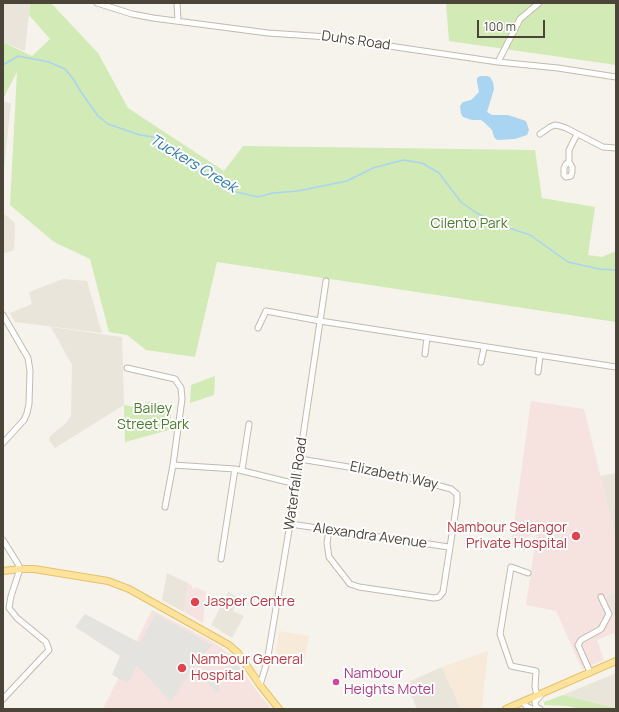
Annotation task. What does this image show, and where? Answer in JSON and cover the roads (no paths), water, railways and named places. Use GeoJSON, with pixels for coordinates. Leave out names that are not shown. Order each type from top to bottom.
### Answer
{"type":"FeatureCollection","features":[{"type":"Feature","properties":{"kind":"main road"},"geometry":{"type":"LineString","coordinates":[[3,571],[20,568],[34,569],[108,581],[129,589],[229,645],[238,653],[279,709]]}},
{"type":"Feature","properties":{"kind":"main road"},"geometry":{"type":"LineString","coordinates":[[506,709],[521,705],[537,695],[616,661]]}},
{"type":"Feature","properties":{"kind":"street","name":"Duhs Road"},"geometry":{"type":"LineString","coordinates":[[97,3],[132,14],[178,21],[268,33],[328,37],[498,62],[558,68],[616,77]]}},
{"type":"Feature","properties":{"kind":"street"},"geometry":{"type":"LineString","coordinates":[[177,3],[178,21]]}},
{"type":"Feature","properties":{"kind":"street"},"geometry":{"type":"LineString","coordinates":[[498,62],[520,19],[539,3]]}},
{"type":"Feature","properties":{"kind":"street"},"geometry":{"type":"LineString","coordinates":[[540,134],[555,125],[566,128],[602,147],[616,148]]}},
{"type":"Feature","properties":{"kind":"street"},"geometry":{"type":"LineString","coordinates":[[568,162],[570,150],[577,134]]}},
{"type":"Feature","properties":{"kind":"street","name":"Waterfall Road"},"geometry":{"type":"LineString","coordinates":[[260,685],[267,662],[290,524],[326,281]]}},
{"type":"Feature","properties":{"kind":"street"},"geometry":{"type":"LineString","coordinates":[[258,328],[266,311],[484,348],[616,367]]}},
{"type":"Feature","properties":{"kind":"street"},"geometry":{"type":"LineString","coordinates":[[3,315],[28,358],[30,371],[29,404],[27,414],[24,420],[3,443]]}},
{"type":"Feature","properties":{"kind":"street"},"geometry":{"type":"LineString","coordinates":[[425,354],[427,338]]}},
{"type":"Feature","properties":{"kind":"street"},"geometry":{"type":"LineString","coordinates":[[482,362],[484,348]]}},
{"type":"Feature","properties":{"kind":"street"},"geometry":{"type":"LineString","coordinates":[[538,372],[540,356]]}},
{"type":"Feature","properties":{"kind":"street"},"geometry":{"type":"LineString","coordinates":[[127,368],[175,379],[181,388],[182,398],[173,465],[165,507]]}},
{"type":"Feature","properties":{"kind":"street"},"geometry":{"type":"LineString","coordinates":[[242,470],[249,424]]}},
{"type":"Feature","properties":{"kind":"street","name":"Elizabeth Way"},"geometry":{"type":"LineString","coordinates":[[300,459],[403,476],[451,489],[457,494],[457,502],[449,547]]}},
{"type":"Feature","properties":{"kind":"street"},"geometry":{"type":"LineString","coordinates":[[173,465],[242,470],[296,484]]}},
{"type":"Feature","properties":{"kind":"street"},"geometry":{"type":"LineString","coordinates":[[221,559],[235,469]]}},
{"type":"Feature","properties":{"kind":"street","name":"Alexandra Avenue"},"geometry":{"type":"LineString","coordinates":[[290,524],[449,547]]}},
{"type":"Feature","properties":{"kind":"street"},"geometry":{"type":"LineString","coordinates":[[329,530],[327,543],[329,557],[350,584],[359,587],[434,598],[439,597],[444,592],[449,547]]}},
{"type":"Feature","properties":{"kind":"street"},"geometry":{"type":"LineString","coordinates":[[3,540],[20,568],[11,596],[9,608],[17,618],[46,642],[49,650],[3,699]]}},
{"type":"Feature","properties":{"kind":"street"},"geometry":{"type":"LineString","coordinates":[[528,573],[511,567],[500,634],[511,666],[536,671],[535,687],[537,695]]}},
{"type":"Feature","properties":{"kind":"street"},"geometry":{"type":"LineString","coordinates":[[590,672],[578,645],[581,640],[600,629],[608,614],[602,597]]}},
{"type":"Feature","properties":{"kind":"street"},"geometry":{"type":"LineString","coordinates":[[540,709],[536,706],[535,702],[543,693]]}},
{"type":"Feature","properties":{"kind":"street"},"geometry":{"type":"LineString","coordinates":[[521,705],[532,709]]}},
{"type":"Feature","properties":{"kind":"water"},"geometry":{"type":"Polygon","coordinates":[[[480,76],[490,77],[493,82],[494,89],[487,112],[492,115],[508,115],[526,121],[529,130],[527,135],[515,139],[497,140],[494,137],[492,130],[481,120],[472,120],[463,117],[460,106],[463,102],[471,100],[479,92],[477,78],[480,76]]]}},
{"type":"Feature","properties":{"kind":"waterway","name":"Tuckers Creek"},"geometry":{"type":"LineString","coordinates":[[3,65],[18,56],[49,62],[65,69],[98,116],[108,124],[140,135],[154,137],[184,155],[219,184],[232,191],[258,197],[273,193],[298,191],[347,181],[373,168],[403,160],[422,163],[439,173],[461,202],[494,223],[530,235],[568,262],[599,269],[616,270]]}},
{"type":"Feature","properties":{"kind":"place","name":"Nambour Selangor Private Hospital"},"geometry":{"type":"Point","coordinates":[576,536]}},
{"type":"Feature","properties":{"kind":"place","name":"Jasper Centre"},"geometry":{"type":"Point","coordinates":[195,602]}},
{"type":"Feature","properties":{"kind":"place","name":"Nambour General Hospital"},"geometry":{"type":"Point","coordinates":[182,668]}},
{"type":"Feature","properties":{"kind":"place","name":"Nambour Heights Motel"},"geometry":{"type":"Point","coordinates":[336,682]}},
{"type":"Feature","properties":{"kind":"park label","name":"Cilento Park"},"geometry":{"type":"Point","coordinates":[469,224]}},
{"type":"Feature","properties":{"kind":"park label","name":"Bailey Street Park"},"geometry":{"type":"Point","coordinates":[153,418]}}]}
